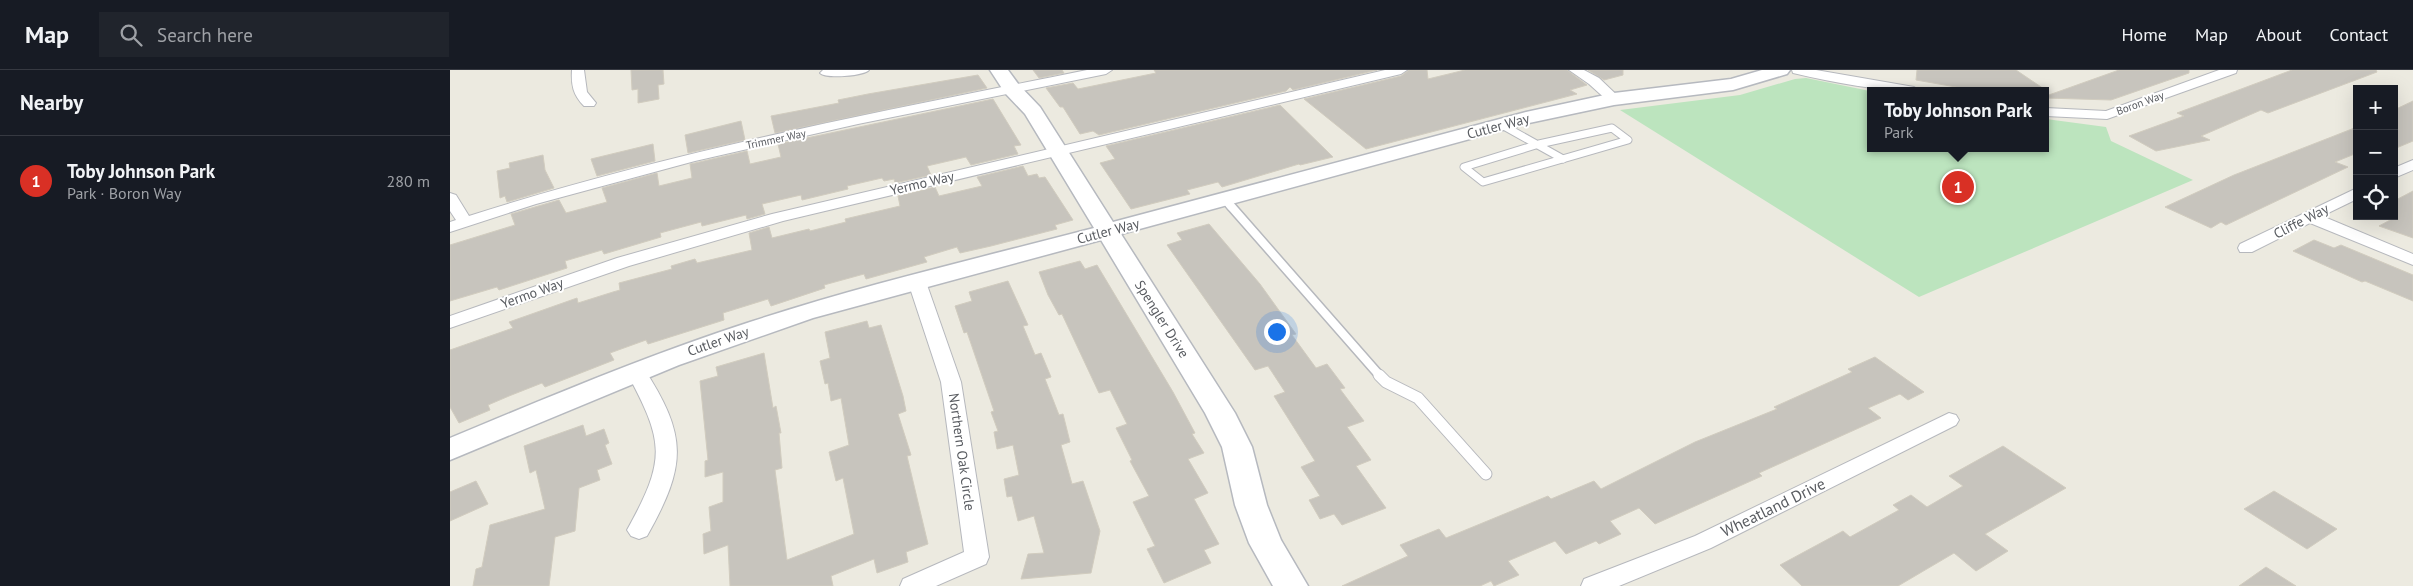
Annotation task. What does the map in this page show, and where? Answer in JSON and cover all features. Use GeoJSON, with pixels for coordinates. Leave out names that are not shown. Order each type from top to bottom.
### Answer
{"type":"FeatureCollection","features":[{"type":"Feature","properties":{"kind":"street"},"geometry":{"type":"LineString","coordinates":[[578,70],[578,90],[581,97],[589,103]]}},
{"type":"Feature","properties":{"kind":"street"},"geometry":{"type":"LineString","coordinates":[[826,73],[863,70]]}},
{"type":"Feature","properties":{"kind":"street","name":"Trimmer Way"},"geometry":{"type":"LineString","coordinates":[[458,225],[584,186],[678,160],[1006,80],[1106,70]]}},
{"type":"Feature","properties":{"kind":"street","name":"Yermo Way"},"geometry":{"type":"LineString","coordinates":[[450,322],[590,273],[710,235],[1401,70]]}},
{"type":"Feature","properties":{"kind":"street"},"geometry":{"type":"LineString","coordinates":[[1575,70],[1594,82],[1614,99]]}},
{"type":"Feature","properties":{"kind":"street","name":"Cutler Way"},"geometry":{"type":"LineString","coordinates":[[450,450],[636,371],[735,334],[917,282],[1565,108],[1614,99],[1733,84],[1781,70]]}},
{"type":"Feature","properties":{"kind":"street"},"geometry":{"type":"LineString","coordinates":[[1798,70],[1888,87]]}},
{"type":"Feature","properties":{"kind":"street","name":"Boron Way"},"geometry":{"type":"LineString","coordinates":[[2049,112],[2107,115],[2232,70]]}},
{"type":"Feature","properties":{"kind":"street","name":"Spengler Drive"},"geometry":{"type":"LineString","coordinates":[[1006,80],[1033,111],[1230,430],[1237,447],[1251,505],[1266,542],[1291,586]]}},
{"type":"Feature","properties":{"kind":"street"},"geometry":{"type":"LineString","coordinates":[[2398,172],[2413,164]]}},
{"type":"Feature","properties":{"kind":"street","name":"Cliffe Way"},"geometry":{"type":"LineString","coordinates":[[2246,248],[2353,195]]}},
{"type":"Feature","properties":{"kind":"street"},"geometry":{"type":"LineString","coordinates":[[450,198],[458,225]]}},
{"type":"Feature","properties":{"kind":"street"},"geometry":{"type":"LineString","coordinates":[[2310,217],[2413,260]]}},
{"type":"Feature","properties":{"kind":"street","name":"Northern Oak Circle"},"geometry":{"type":"LineString","coordinates":[[912,586],[977,557],[952,382],[917,282]]}},
{"type":"Feature","properties":{"kind":"street"},"geometry":{"type":"LineString","coordinates":[[636,371],[662,419],[668,450],[661,487],[639,530]]}},
{"type":"Feature","properties":{"kind":"street","name":"Wheatland Drive"},"geometry":{"type":"LineString","coordinates":[[1593,586],[1703,542],[1949,420]]}},
{"type":"Feature","properties":{"kind":"lane"},"geometry":{"type":"LineString","coordinates":[[1502,124],[1563,159]]}},
{"type":"Feature","properties":{"kind":"lane"},"geometry":{"type":"LineString","coordinates":[[1612,128],[1628,140],[1483,182],[1464,167],[1539,144],[1612,128]]}},
{"type":"Feature","properties":{"kind":"lane"},"geometry":{"type":"LineString","coordinates":[[1224,200],[1386,382],[1418,398],[1486,474]]}},
{"type":"Feature","properties":{"kind":"green space"},"geometry":{"type":"Polygon","coordinates":[[[1806,78],[1867,90],[1867,152],[2049,152],[2049,119],[2106,127],[2111,141],[2193,180],[1919,297],[1620,110],[1740,95],[1795,79],[1806,78]]]}},
{"type":"Feature","properties":{"kind":"building"},"geometry":{"type":"Polygon","coordinates":[[[631,70],[663,70],[664,84],[658,85],[659,99],[638,103],[638,89],[632,90],[631,70]]]}},
{"type":"Feature","properties":{"kind":"building"},"geometry":{"type":"Polygon","coordinates":[[[1033,70],[1062,70],[1064,73],[1039,78],[1033,70]]]}},
{"type":"Feature","properties":{"kind":"building"},"geometry":{"type":"Polygon","coordinates":[[[1154,70],[1377,70],[1293,90],[1290,87],[1286,91],[1099,135],[1093,131],[1080,134],[1063,107],[1060,107],[1046,88],[1073,83],[1078,89],[1156,73],[1154,70]]]}},
{"type":"Feature","properties":{"kind":"building"},"geometry":{"type":"Polygon","coordinates":[[[1409,70],[1427,70],[1428,79],[1465,70],[1567,70],[1587,85],[1570,90],[1577,94],[1366,149],[1304,99],[1401,76],[1409,70]]]}},
{"type":"Feature","properties":{"kind":"building"},"geometry":{"type":"Polygon","coordinates":[[[1588,70],[1623,70],[1623,75],[1604,80],[1588,70]]]}},
{"type":"Feature","properties":{"kind":"building"},"geometry":{"type":"Polygon","coordinates":[[[1917,70],[2016,70],[2041,87],[1956,87],[1916,80],[1917,70]]]}},
{"type":"Feature","properties":{"kind":"building"},"geometry":{"type":"Polygon","coordinates":[[[2119,70],[2189,70],[2189,73],[2111,100],[2049,98],[2049,95],[2119,70]]]}},
{"type":"Feature","properties":{"kind":"building"},"geometry":{"type":"Polygon","coordinates":[[[2292,70],[2376,70],[2377,72],[2268,113],[2261,110],[2201,136],[2210,140],[2156,151],[2129,136],[2184,116],[2177,113],[2292,70]]]}},
{"type":"Feature","properties":{"kind":"building"},"geometry":{"type":"Polygon","coordinates":[[[978,75],[987,88],[775,133],[771,116],[839,103],[838,100],[868,94],[978,75]]]}},
{"type":"Feature","properties":{"kind":"building"},"geometry":{"type":"Polygon","coordinates":[[[993,99],[1021,145],[1014,146],[1018,154],[971,165],[966,157],[927,166],[931,175],[895,183],[894,179],[884,181],[882,178],[847,186],[848,189],[802,200],[801,195],[762,204],[765,214],[747,219],[746,215],[702,226],[701,222],[660,233],[661,237],[604,254],[602,250],[565,261],[567,268],[499,290],[497,287],[450,301],[450,245],[515,225],[511,214],[559,200],[566,213],[607,202],[602,188],[657,173],[659,186],[692,178],[690,164],[747,151],[750,164],[781,157],[778,144],[993,99]]]}},
{"type":"Feature","properties":{"kind":"building"},"geometry":{"type":"Polygon","coordinates":[[[2413,101],[2413,141],[2398,147],[2398,130],[2398,108],[2413,101]]]}},
{"type":"Feature","properties":{"kind":"building"},"geometry":{"type":"Polygon","coordinates":[[[1280,105],[1333,157],[1299,164],[1222,187],[1218,182],[1187,190],[1190,194],[1131,209],[1100,163],[1115,159],[1106,146],[1280,105]]]}},
{"type":"Feature","properties":{"kind":"building"},"geometry":{"type":"Polygon","coordinates":[[[741,121],[745,140],[688,153],[685,135],[741,121]]]}},
{"type":"Feature","properties":{"kind":"building"},"geometry":{"type":"Polygon","coordinates":[[[2353,129],[2353,155],[2335,162],[2348,167],[2226,225],[2221,222],[2211,228],[2165,207],[2234,175],[2353,129]]]}},
{"type":"Feature","properties":{"kind":"building"},"geometry":{"type":"Polygon","coordinates":[[[653,144],[655,161],[597,176],[591,159],[653,144]]]}},
{"type":"Feature","properties":{"kind":"building"},"geometry":{"type":"Polygon","coordinates":[[[543,155],[545,170],[554,188],[507,202],[505,196],[500,198],[497,171],[510,168],[509,163],[543,155]]]}},
{"type":"Feature","properties":{"kind":"building"},"geometry":{"type":"Polygon","coordinates":[[[1023,166],[1028,176],[1037,174],[1039,178],[1045,177],[1073,220],[1055,225],[1057,229],[991,246],[960,253],[957,247],[924,257],[927,262],[866,279],[864,274],[824,285],[825,288],[771,306],[768,299],[723,313],[724,320],[648,344],[646,340],[610,353],[614,360],[545,387],[542,383],[509,396],[488,405],[490,410],[459,423],[450,407],[450,350],[513,328],[509,322],[577,298],[578,303],[620,290],[619,283],[672,269],[671,266],[695,259],[697,263],[752,250],[749,233],[769,227],[772,238],[809,229],[810,231],[846,222],[845,219],[900,206],[898,196],[935,187],[939,196],[982,186],[977,177],[1023,166]]]}},
{"type":"Feature","properties":{"kind":"building"},"geometry":{"type":"Polygon","coordinates":[[[2413,191],[2413,238],[2379,226],[2390,220],[2398,220],[2398,199],[2413,191]]]}},
{"type":"Feature","properties":{"kind":"building"},"geometry":{"type":"Polygon","coordinates":[[[1209,224],[1260,284],[1296,334],[1292,335],[1316,368],[1327,364],[1345,388],[1340,389],[1364,421],[1347,427],[1371,460],[1356,466],[1386,508],[1342,525],[1334,514],[1320,519],[1309,500],[1320,496],[1301,467],[1315,461],[1274,396],[1285,392],[1268,366],[1255,370],[1167,245],[1182,240],[1177,233],[1209,224]]]}},
{"type":"Feature","properties":{"kind":"building"},"geometry":{"type":"Polygon","coordinates":[[[2314,240],[2334,248],[2341,245],[2413,275],[2413,301],[2365,281],[2362,282],[2293,251],[2314,240]]]}},
{"type":"Feature","properties":{"kind":"building"},"geometry":{"type":"Polygon","coordinates":[[[1080,261],[1085,269],[1097,265],[1173,392],[1195,433],[1192,434],[1204,453],[1188,459],[1208,493],[1194,499],[1219,544],[1204,550],[1211,563],[1164,583],[1147,549],[1155,546],[1133,502],[1149,496],[1130,461],[1132,460],[1116,428],[1127,424],[1110,390],[1099,393],[1062,314],[1059,315],[1048,295],[1039,272],[1080,261]]]}},
{"type":"Feature","properties":{"kind":"building"},"geometry":{"type":"Polygon","coordinates":[[[1008,281],[1028,325],[1023,326],[1035,355],[1041,353],[1051,377],[1045,379],[1059,415],[1063,414],[1070,442],[1061,445],[1072,484],[1083,481],[1100,531],[1091,573],[1021,579],[1028,554],[1044,553],[1034,516],[1018,521],[1012,496],[1007,497],[1004,479],[1019,475],[1013,445],[997,449],[994,432],[998,431],[991,412],[994,411],[967,332],[964,333],[955,306],[972,301],[969,292],[1008,281]]]}},
{"type":"Feature","properties":{"kind":"building"},"geometry":{"type":"Polygon","coordinates":[[[867,321],[869,328],[881,325],[903,396],[906,411],[898,414],[911,455],[907,456],[928,544],[906,552],[908,562],[877,573],[874,559],[831,576],[833,586],[730,586],[728,545],[704,554],[703,534],[711,531],[709,507],[723,502],[723,472],[705,477],[705,461],[708,460],[700,381],[718,376],[716,367],[764,353],[773,408],[776,406],[781,433],[779,433],[782,468],[775,470],[787,560],[854,534],[843,478],[836,481],[829,452],[849,445],[841,398],[831,401],[828,383],[825,384],[820,361],[830,358],[825,332],[867,321]]]}},
{"type":"Feature","properties":{"kind":"building"},"geometry":{"type":"Polygon","coordinates":[[[1875,357],[1924,392],[1908,400],[1900,394],[1868,408],[1881,418],[1759,473],[1762,476],[1655,524],[1639,508],[1610,521],[1621,534],[1599,544],[1596,541],[1566,554],[1555,541],[1508,561],[1519,575],[1494,586],[1491,581],[1480,586],[1342,586],[1408,556],[1400,545],[1439,529],[1446,538],[1548,496],[1551,499],[1594,481],[1601,489],[1695,442],[1777,409],[1774,407],[1852,372],[1848,369],[1875,357]]]}},
{"type":"Feature","properties":{"kind":"building"},"geometry":{"type":"Polygon","coordinates":[[[583,425],[586,436],[604,429],[609,443],[605,445],[612,464],[597,470],[600,480],[579,488],[575,531],[555,537],[549,586],[473,586],[476,569],[482,567],[490,525],[545,509],[536,470],[530,473],[524,446],[583,425]]]}},
{"type":"Feature","properties":{"kind":"building"},"geometry":{"type":"Polygon","coordinates":[[[2003,446],[2066,488],[1985,534],[2008,551],[1976,571],[1954,553],[1898,586],[1802,586],[1780,565],[1843,531],[1850,537],[1899,510],[1893,505],[1911,495],[1927,507],[1963,486],[1949,476],[2003,446]]]}},
{"type":"Feature","properties":{"kind":"building"},"geometry":{"type":"Polygon","coordinates":[[[476,481],[488,504],[450,521],[450,492],[476,481]]]}},
{"type":"Feature","properties":{"kind":"building"},"geometry":{"type":"Polygon","coordinates":[[[2274,491],[2337,529],[2307,549],[2244,509],[2274,491]]]}},
{"type":"Feature","properties":{"kind":"building"},"geometry":{"type":"Polygon","coordinates":[[[2266,567],[2296,586],[2239,586],[2266,567]]]}},
{"type":"Feature","properties":{"kind":"place","name":"Toby Johnson Park"},"geometry":{"type":"Point","coordinates":[1958,187]}}]}
